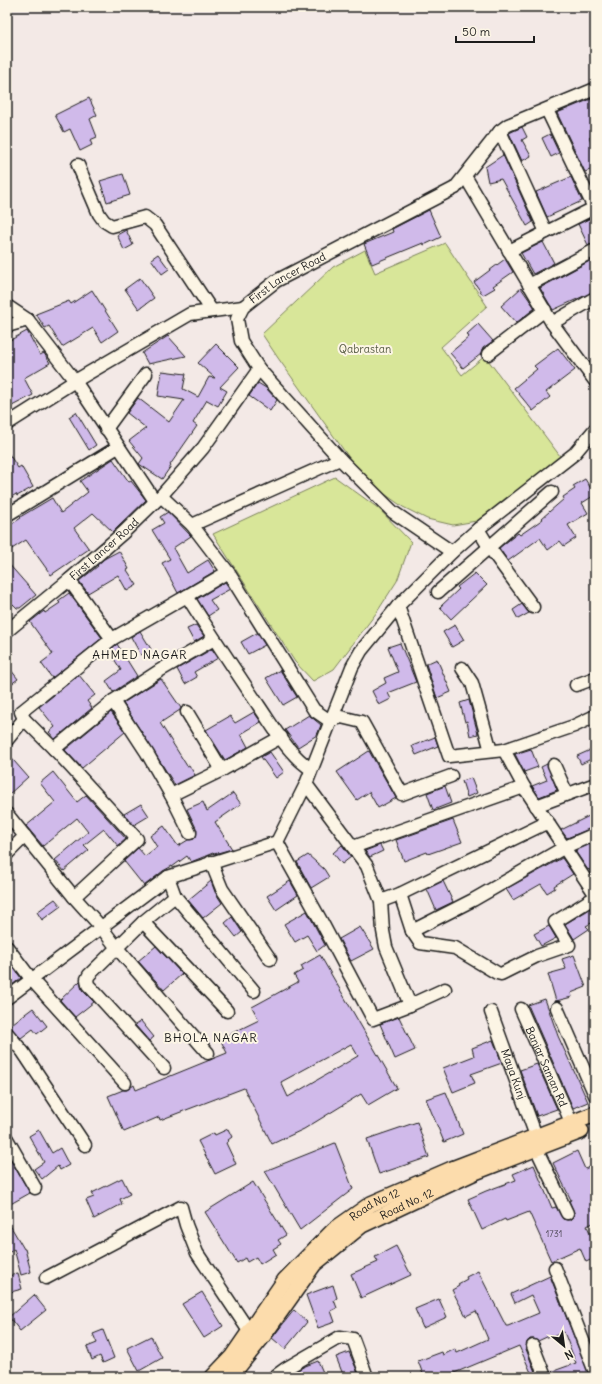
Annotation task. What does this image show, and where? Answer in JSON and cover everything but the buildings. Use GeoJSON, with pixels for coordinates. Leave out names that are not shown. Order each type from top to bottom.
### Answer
{"type":"FeatureCollection","features":[{"type":"Feature","properties":{"kind":"main road"},"geometry":{"type":"LineString","coordinates":[[536,1142],[595,1114]]}},
{"type":"Feature","properties":{"kind":"main road","name":"Road No. 12"},"geometry":{"type":"LineString","coordinates":[[230,1377],[263,1336],[314,1264],[362,1225],[473,1167],[536,1142],[595,1126]]}},
{"type":"Feature","properties":{"kind":"main road","name":"Road No 12"},"geometry":{"type":"LineString","coordinates":[[213,1377],[232,1357],[285,1280],[334,1230],[371,1204],[473,1167]]}},
{"type":"Feature","properties":{"kind":"street","name":"First Lancer Road"},"geometry":{"type":"LineString","coordinates":[[7,631],[124,532],[158,499],[203,448],[258,369],[242,341],[237,319],[243,307],[276,281],[455,188],[500,131],[508,125],[594,91]]}},
{"type":"Feature","properties":{"kind":"street"},"geometry":{"type":"LineString","coordinates":[[509,251],[594,209],[547,110]]}},
{"type":"Feature","properties":{"kind":"street"},"geometry":{"type":"LineString","coordinates":[[500,131],[546,232]]}},
{"type":"Feature","properties":{"kind":"street"},"geometry":{"type":"LineString","coordinates":[[78,165],[99,214],[104,221],[112,226],[145,217],[156,225],[212,311]]}},
{"type":"Feature","properties":{"kind":"street"},"geometry":{"type":"LineString","coordinates":[[466,176],[552,323],[595,381]]}},
{"type":"Feature","properties":{"kind":"street"},"geometry":{"type":"LineString","coordinates":[[529,286],[595,250]]}},
{"type":"Feature","properties":{"kind":"street"},"geometry":{"type":"LineString","coordinates":[[552,323],[595,298]]}},
{"type":"Feature","properties":{"kind":"street"},"geometry":{"type":"LineString","coordinates":[[7,306],[28,320],[75,381],[118,447],[158,499],[192,525],[228,572],[314,710],[330,721]]}},
{"type":"Feature","properties":{"kind":"street"},"geometry":{"type":"LineString","coordinates":[[7,424],[75,381],[190,314],[243,307]]}},
{"type":"Feature","properties":{"kind":"street"},"geometry":{"type":"LineString","coordinates":[[488,354],[544,310]]}},
{"type":"Feature","properties":{"kind":"street"},"geometry":{"type":"LineString","coordinates":[[7,326],[28,320]]}},
{"type":"Feature","properties":{"kind":"street"},"geometry":{"type":"LineString","coordinates":[[258,369],[340,459],[393,512],[452,552]]}},
{"type":"Feature","properties":{"kind":"street"},"geometry":{"type":"LineString","coordinates":[[106,429],[146,374]]}},
{"type":"Feature","properties":{"kind":"street"},"geometry":{"type":"LineString","coordinates":[[7,998],[168,877],[277,842],[306,784],[352,667],[361,651],[398,606],[452,552],[478,529],[574,454],[595,428]]}},
{"type":"Feature","properties":{"kind":"street"},"geometry":{"type":"LineString","coordinates":[[7,515],[118,447]]}},
{"type":"Feature","properties":{"kind":"street"},"geometry":{"type":"LineString","coordinates":[[192,525],[340,459]]}},
{"type":"Feature","properties":{"kind":"street"},"geometry":{"type":"LineString","coordinates":[[438,592],[552,492]]}},
{"type":"Feature","properties":{"kind":"street"},"geometry":{"type":"LineString","coordinates":[[478,529],[489,547],[534,607]]}},
{"type":"Feature","properties":{"kind":"street"},"geometry":{"type":"LineString","coordinates":[[74,897],[137,839],[54,749],[24,719],[21,712],[112,639],[228,572]]}},
{"type":"Feature","properties":{"kind":"street"},"geometry":{"type":"LineString","coordinates":[[68,580],[112,639]]}},
{"type":"Feature","properties":{"kind":"street"},"geometry":{"type":"LineString","coordinates":[[187,596],[214,639],[280,736],[301,763],[311,769]]}},
{"type":"Feature","properties":{"kind":"street"},"geometry":{"type":"LineString","coordinates":[[398,606],[449,756],[504,750],[574,726],[595,716]]}},
{"type":"Feature","properties":{"kind":"street"},"geometry":{"type":"LineString","coordinates":[[54,749],[113,701],[159,671],[214,639]]}},
{"type":"Feature","properties":{"kind":"street"},"geometry":{"type":"LineString","coordinates":[[462,668],[472,683],[491,751]]}},
{"type":"Feature","properties":{"kind":"street"},"geometry":{"type":"LineString","coordinates":[[576,685],[595,678]]}},
{"type":"Feature","properties":{"kind":"street"},"geometry":{"type":"LineString","coordinates":[[113,701],[147,753],[171,795],[190,833]]}},
{"type":"Feature","properties":{"kind":"street"},"geometry":{"type":"LineString","coordinates":[[187,712],[222,770]]}},
{"type":"Feature","properties":{"kind":"street"},"geometry":{"type":"LineString","coordinates":[[330,721],[341,717],[362,722],[402,794],[451,776]]}},
{"type":"Feature","properties":{"kind":"street"},"geometry":{"type":"LineString","coordinates":[[7,740],[24,719]]}},
{"type":"Feature","properties":{"kind":"street"},"geometry":{"type":"LineString","coordinates":[[171,795],[222,770],[280,736]]}},
{"type":"Feature","properties":{"kind":"street"},"geometry":{"type":"LineString","coordinates":[[504,750],[536,806],[565,847],[595,894]]}},
{"type":"Feature","properties":{"kind":"street"},"geometry":{"type":"LineString","coordinates":[[554,765],[567,794]]}},
{"type":"Feature","properties":{"kind":"street"},"geometry":{"type":"LineString","coordinates":[[306,784],[367,866],[381,901],[383,931],[386,947],[410,1005]]}},
{"type":"Feature","properties":{"kind":"street"},"geometry":{"type":"LineString","coordinates":[[536,806],[595,784]]}},
{"type":"Feature","properties":{"kind":"street"},"geometry":{"type":"LineString","coordinates":[[353,846],[524,787]]}},
{"type":"Feature","properties":{"kind":"street"},"geometry":{"type":"LineString","coordinates":[[7,814],[74,897],[101,926],[117,948],[208,1053]]}},
{"type":"Feature","properties":{"kind":"street"},"geometry":{"type":"LineString","coordinates":[[381,901],[400,894],[548,822]]}},
{"type":"Feature","properties":{"kind":"street"},"geometry":{"type":"LineString","coordinates":[[412,931],[473,900],[565,847],[595,834]]}},
{"type":"Feature","properties":{"kind":"street"},"geometry":{"type":"LineString","coordinates":[[7,854],[25,836]]}},
{"type":"Feature","properties":{"kind":"street"},"geometry":{"type":"LineString","coordinates":[[277,842],[373,1019],[410,1005],[445,989]]}},
{"type":"Feature","properties":{"kind":"street"},"geometry":{"type":"LineString","coordinates":[[211,862],[222,889],[270,959]]}},
{"type":"Feature","properties":{"kind":"street"},"geometry":{"type":"LineString","coordinates":[[168,877],[175,896],[254,991]]}},
{"type":"Feature","properties":{"kind":"street"},"geometry":{"type":"LineString","coordinates":[[400,894],[412,931],[420,943],[455,948],[501,974],[506,973],[537,956],[569,945],[555,922],[595,897]]}},
{"type":"Feature","properties":{"kind":"street"},"geometry":{"type":"LineString","coordinates":[[164,1068],[88,985],[87,979],[89,975],[144,922],[175,896]]}},
{"type":"Feature","properties":{"kind":"street"},"geometry":{"type":"LineString","coordinates":[[144,922],[227,1011]]}},
{"type":"Feature","properties":{"kind":"street"},"geometry":{"type":"LineString","coordinates":[[7,947],[32,980],[125,1083]]}},
{"type":"Feature","properties":{"kind":"street"},"geometry":{"type":"LineString","coordinates":[[558,1008],[595,1095]]}},
{"type":"Feature","properties":{"kind":"street","name":"Banjar Saman Rd"},"geometry":{"type":"LineString","coordinates":[[521,1009],[572,1124]]}},
{"type":"Feature","properties":{"kind":"street","name":"Maya Kunj"},"geometry":{"type":"LineString","coordinates":[[491,1012],[536,1142],[567,1213]]}},
{"type":"Feature","properties":{"kind":"street"},"geometry":{"type":"LineString","coordinates":[[7,1033],[23,1052],[85,1145]]}},
{"type":"Feature","properties":{"kind":"street"},"geometry":{"type":"LineString","coordinates":[[7,1138],[35,1188]]}},
{"type":"Feature","properties":{"kind":"street"},"geometry":{"type":"LineString","coordinates":[[46,1278],[181,1207],[197,1253],[249,1331]]}},
{"type":"Feature","properties":{"kind":"street"},"geometry":{"type":"LineString","coordinates":[[555,1268],[595,1372]]}},
{"type":"Feature","properties":{"kind":"street"},"geometry":{"type":"LineString","coordinates":[[274,1377],[340,1337],[353,1339],[368,1377]]}},
{"type":"Feature","properties":{"kind":"street"},"geometry":{"type":"LineString","coordinates":[[534,1346],[545,1377]]}},
{"type":"Feature","properties":{"kind":"green space","name":"Qabrastan"},"geometry":{"type":"Polygon","coordinates":[[[445,243],[487,306],[441,347],[462,375],[485,356],[563,460],[482,520],[453,525],[427,519],[403,507],[365,480],[262,334],[333,267],[365,250],[375,273],[445,243]]]}},
{"type":"Feature","properties":{"kind":"green space"},"geometry":{"type":"Polygon","coordinates":[[[335,477],[378,508],[411,542],[397,581],[377,612],[334,669],[313,681],[295,662],[213,534],[335,477]]]}},
{"type":"Feature","properties":{"kind":"district","name":"AHMED NAGAR"},"geometry":{"type":"Point","coordinates":[140,654]}},
{"type":"Feature","properties":{"kind":"district","name":"BHOLA NAGAR"},"geometry":{"type":"Point","coordinates":[211,1037]}}]}
